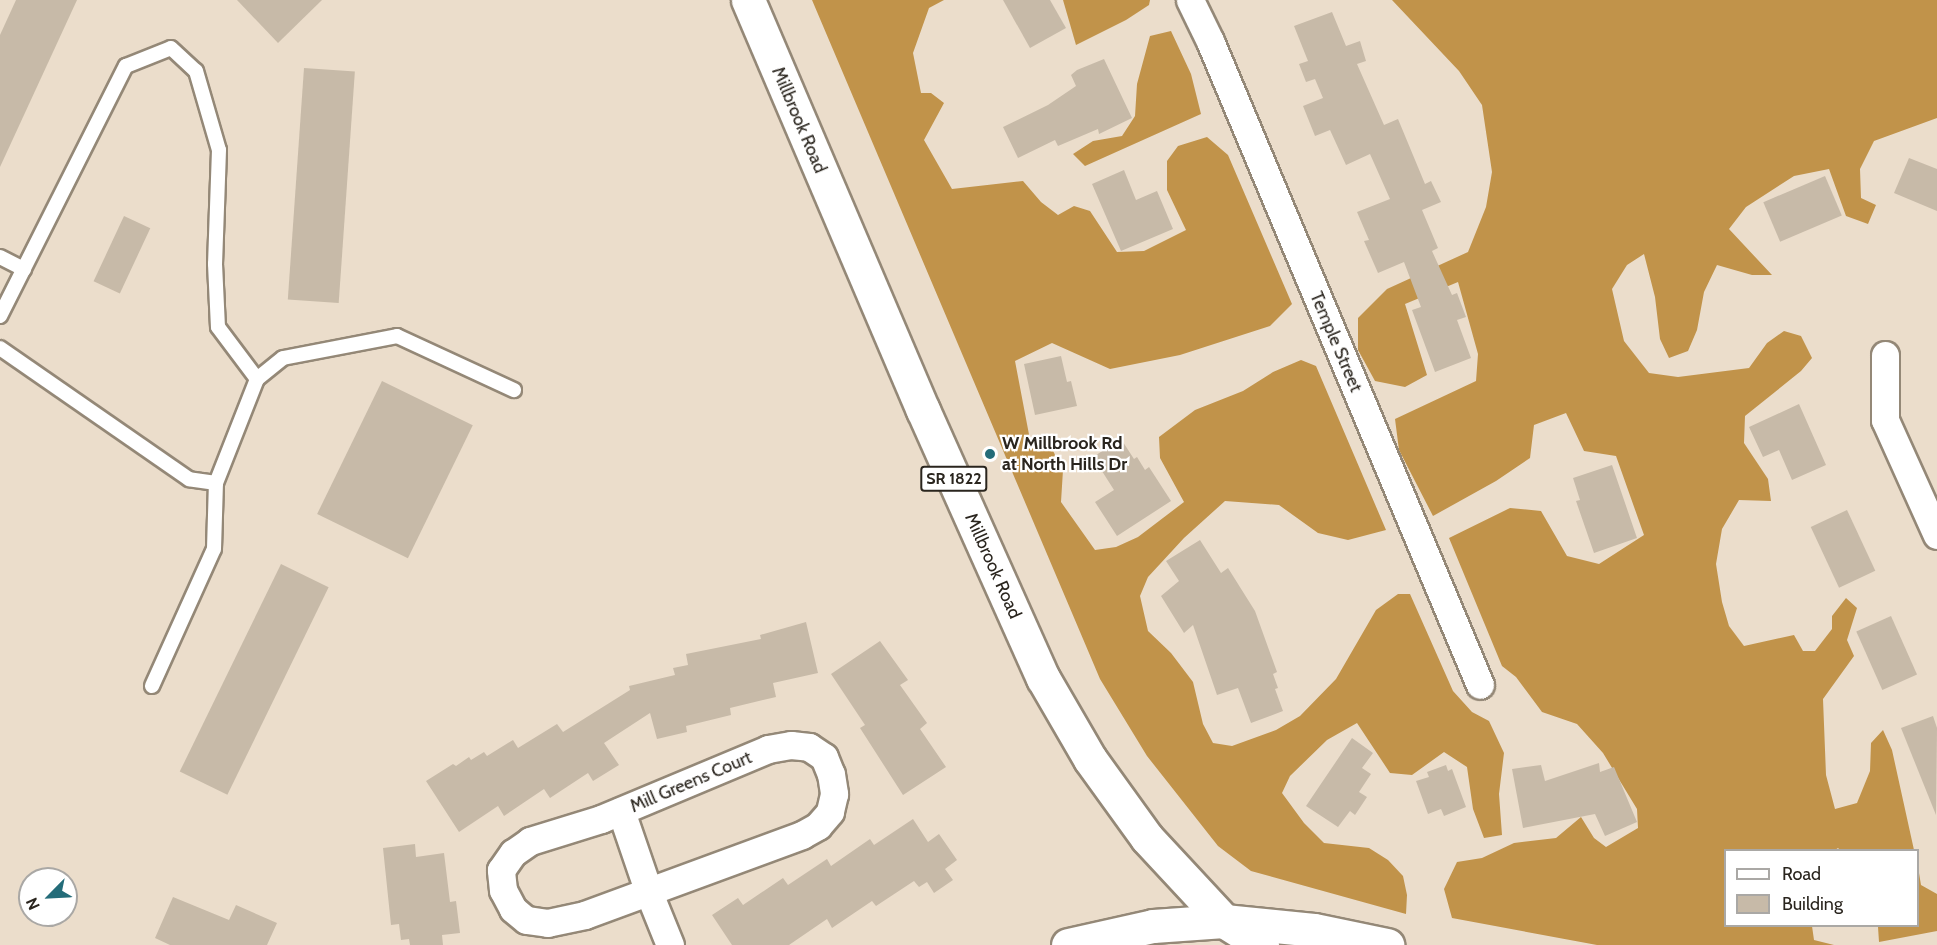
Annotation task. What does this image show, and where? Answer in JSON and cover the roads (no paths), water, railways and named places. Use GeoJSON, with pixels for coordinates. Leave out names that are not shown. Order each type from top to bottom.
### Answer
{"type":"FeatureCollection","features":[{"type":"Feature","properties":{"kind":"main road","name":"Millbrook Road"},"geometry":{"type":"LineString","coordinates":[[748,0],[922,410],[1043,678],[1089,759],[1147,838],[1233,933],[1262,945]]}},
{"type":"Feature","properties":{"kind":"main road"},"geometry":{"type":"LineString","coordinates":[[1068,945],[1153,926],[1233,933],[1314,930],[1386,945]]}},
{"type":"Feature","properties":{"kind":"street","name":"Temple Street"},"geometry":{"type":"LineString","coordinates":[[1191,0],[1480,685]]}},
{"type":"Feature","properties":{"kind":"street"},"geometry":{"type":"LineString","coordinates":[[1886,355],[1885,420],[1937,535]]}},
{"type":"Feature","properties":{"kind":"street","name":"Mill Greens Court"},"geometry":{"type":"LineString","coordinates":[[791,744],[809,747],[824,757],[831,774],[834,794],[830,812],[818,825],[802,835],[649,893],[585,915],[548,923],[526,920],[513,909],[503,890],[501,870],[513,853],[530,841],[621,811],[768,749],[791,744]]}},
{"type":"Feature","properties":{"kind":"street"},"geometry":{"type":"LineString","coordinates":[[621,811],[649,893],[670,945]]}},
{"type":"Feature","properties":{"kind":"lane"},"geometry":{"type":"LineString","coordinates":[[0,316],[126,66],[171,48],[196,71],[219,150],[215,264],[218,327],[257,379]]}},
{"type":"Feature","properties":{"kind":"lane"},"geometry":{"type":"LineString","coordinates":[[0,257],[24,269]]}},
{"type":"Feature","properties":{"kind":"lane"},"geometry":{"type":"LineString","coordinates":[[152,686],[214,549],[216,483],[257,379],[283,358],[397,336],[514,390]]}},
{"type":"Feature","properties":{"kind":"lane"},"geometry":{"type":"LineString","coordinates":[[0,348],[189,479],[216,483]]}},
{"type":"Feature","properties":{"kind":"place","name":"W Millbrook Rd at North Hills Dr"},"geometry":{"type":"Point","coordinates":[990,454]}}]}
